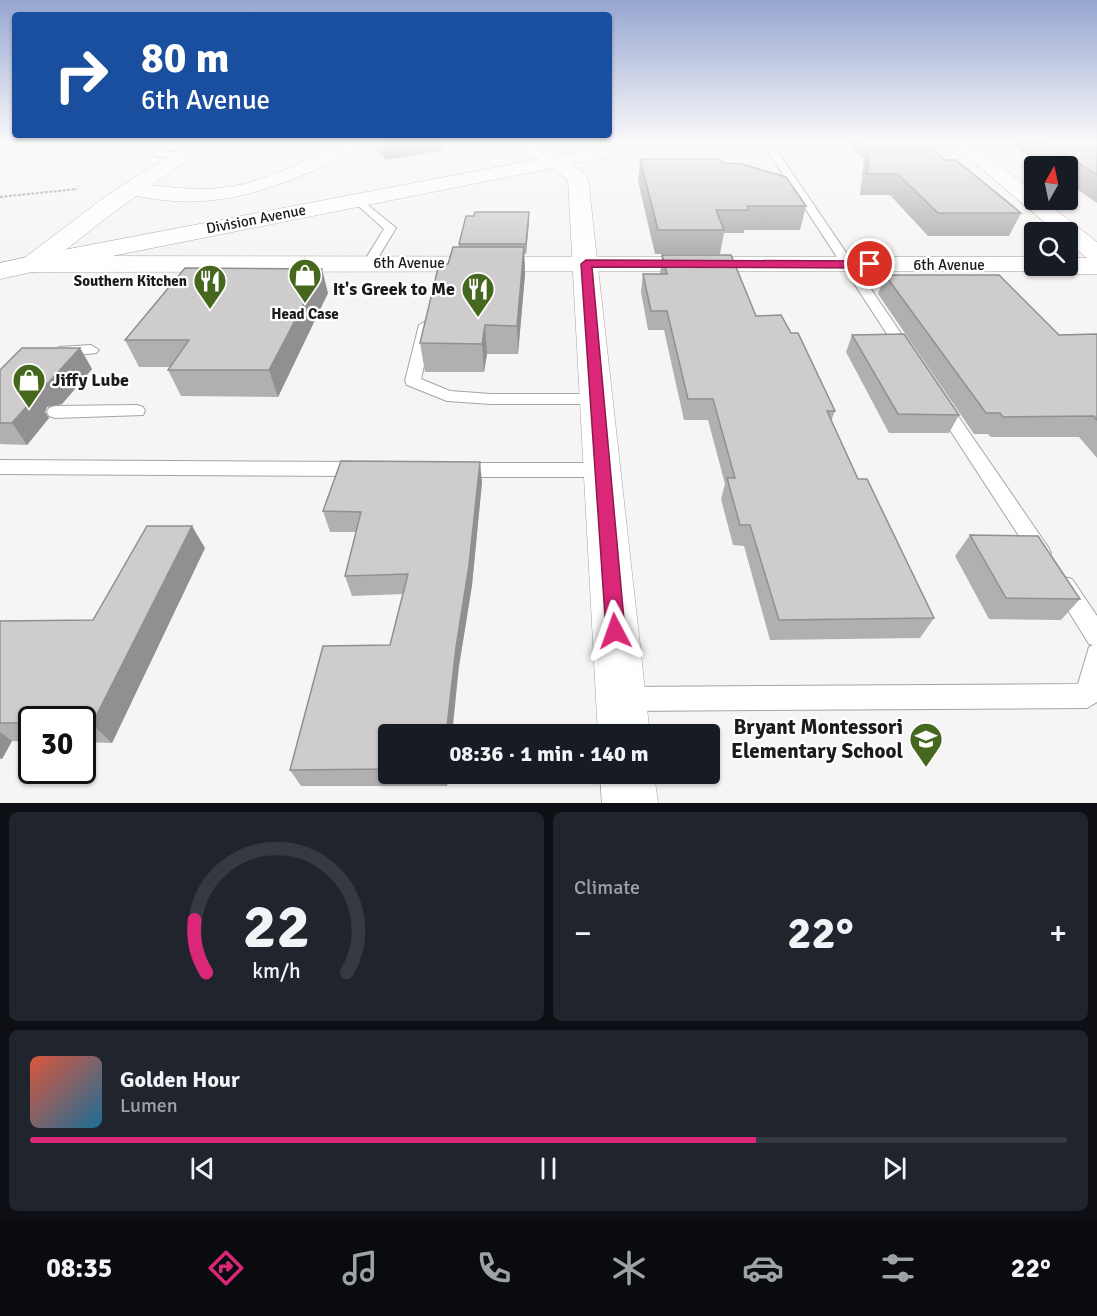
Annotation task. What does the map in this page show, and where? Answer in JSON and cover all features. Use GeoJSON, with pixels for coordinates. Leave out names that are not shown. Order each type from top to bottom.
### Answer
{"type":"FeatureCollection","features":[{"type":"Feature","properties":{"kind":"main road"},"geometry":{"type":"LineString","coordinates":[[0,285],[147,179]]}},
{"type":"Feature","properties":{"kind":"main road"},"geometry":{"type":"LineString","coordinates":[[132,189],[204,194],[231,192],[272,179]]}},
{"type":"Feature","properties":{"kind":"main road","name":"Division Avenue"},"geometry":{"type":"LineString","coordinates":[[32,264],[467,179]]}},
{"type":"Feature","properties":{"kind":"main road"},"geometry":{"type":"LineString","coordinates":[[579,179],[623,717]]}},
{"type":"Feature","properties":{"kind":"main road"},"geometry":{"type":"LineString","coordinates":[[1005,179],[1097,254]]}},
{"type":"Feature","properties":{"kind":"main road","name":"6th Avenue"},"geometry":{"type":"LineString","coordinates":[[0,270],[32,264],[369,263],[438,269],[586,264],[1024,265]]}},
{"type":"Feature","properties":{"kind":"main road"},"geometry":{"type":"LineString","coordinates":[[1078,266],[1097,266]]}},
{"type":"Feature","properties":{"kind":"main road"},"geometry":{"type":"LineString","coordinates":[[628,784],[630,803]]}},
{"type":"Feature","properties":{"kind":"lane"},"geometry":{"type":"LineString","coordinates":[[791,179],[916,368]]}},
{"type":"Feature","properties":{"kind":"lane"},"geometry":{"type":"LineString","coordinates":[[358,200],[390,228],[369,263]]}},
{"type":"Feature","properties":{"kind":"lane"},"geometry":{"type":"LineString","coordinates":[[430,307],[413,381],[447,396],[491,399],[597,399]]}},
{"type":"Feature","properties":{"kind":"lane"},"geometry":{"type":"LineString","coordinates":[[44,356],[63,351],[90,350]]}},
{"type":"Feature","properties":{"kind":"lane"},"geometry":{"type":"LineString","coordinates":[[936,398],[1097,636]]}},
{"type":"Feature","properties":{"kind":"lane"},"geometry":{"type":"LineString","coordinates":[[55,412],[137,411]]}},
{"type":"Feature","properties":{"kind":"lane"},"geometry":{"type":"LineString","coordinates":[[0,467],[382,469]]}},
{"type":"Feature","properties":{"kind":"lane"},"geometry":{"type":"LineString","coordinates":[[440,469],[603,470]]}},
{"type":"Feature","properties":{"kind":"lane"},"geometry":{"type":"LineString","coordinates":[[623,717],[1086,696],[1097,655]]}},
{"type":"Feature","properties":{"kind":"path"},"geometry":{"type":"LineString","coordinates":[[0,197],[84,189]]}},
{"type":"Feature","properties":{"kind":"building"},"geometry":{"type":"Polygon","coordinates":[[[645,179],[788,179],[806,206],[747,206],[749,210],[716,210],[724,230],[658,230],[645,179]]]}},
{"type":"Feature","properties":{"kind":"building"},"geometry":{"type":"Polygon","coordinates":[[[904,179],[980,179],[1021,213],[938,213],[904,179]]]}},
{"type":"Feature","properties":{"kind":"building"},"geometry":{"type":"Polygon","coordinates":[[[475,212],[529,212],[526,244],[459,244],[466,216],[474,216],[475,212]]]}},
{"type":"Feature","properties":{"kind":"building"},"geometry":{"type":"Polygon","coordinates":[[[453,247],[524,247],[517,326],[485,325],[482,344],[420,343],[439,264],[448,264],[453,247]]]}},
{"type":"Feature","properties":{"kind":"building"},"geometry":{"type":"Polygon","coordinates":[[[662,255],[731,255],[756,316],[781,315],[791,333],[798,333],[835,411],[827,411],[858,479],[867,479],[934,618],[779,620],[750,525],[740,525],[727,478],[735,478],[713,399],[688,399],[667,311],[651,311],[643,274],[667,274],[662,255]]]}},
{"type":"Feature","properties":{"kind":"building"},"geometry":{"type":"Polygon","coordinates":[[[185,268],[322,269],[269,370],[168,370],[189,340],[125,340],[185,268]]]}},
{"type":"Feature","properties":{"kind":"building"},"geometry":{"type":"Polygon","coordinates":[[[885,275],[999,275],[1059,335],[1097,334],[1097,420],[1094,416],[1003,417],[1000,413],[986,413],[885,275]]]}},
{"type":"Feature","properties":{"kind":"building"},"geometry":{"type":"Polygon","coordinates":[[[904,334],[959,415],[898,414],[852,335],[904,334]]]}},
{"type":"Feature","properties":{"kind":"building"},"geometry":{"type":"Polygon","coordinates":[[[22,348],[80,348],[48,383],[33,386],[31,392],[35,397],[12,423],[0,423],[0,370],[22,348]]]}},
{"type":"Feature","properties":{"kind":"building"},"geometry":{"type":"Polygon","coordinates":[[[341,461],[480,462],[469,565],[447,724],[378,724],[378,769],[290,770],[323,646],[390,645],[408,574],[345,576],[361,512],[323,511],[341,461]]]}},
{"type":"Feature","properties":{"kind":"building"},"geometry":{"type":"Polygon","coordinates":[[[147,526],[192,526],[96,716],[96,706],[18,706],[18,723],[0,723],[0,621],[93,620],[147,526]]]}},
{"type":"Feature","properties":{"kind":"building"},"geometry":{"type":"Polygon","coordinates":[[[970,535],[1038,536],[1080,599],[1006,598],[970,535]]]}},
{"type":"Feature","properties":{"kind":"place","name":"Head Case"},"geometry":{"type":"Point","coordinates":[305,304]}},
{"type":"Feature","properties":{"kind":"place","name":"Southern Kitchen"},"geometry":{"type":"Point","coordinates":[210,310]}},
{"type":"Feature","properties":{"kind":"place","name":"It's Greek to Me"},"geometry":{"type":"Point","coordinates":[478,318]}},
{"type":"Feature","properties":{"kind":"place","name":"Jiffy Lube"},"geometry":{"type":"Point","coordinates":[29,409]}},
{"type":"Feature","properties":{"kind":"place","name":"Bryant Montessori Elementary School"},"geometry":{"type":"Point","coordinates":[926,768]}},
{"type":"Feature","properties":{"kind":"route"},"geometry":{"type":"LineString","coordinates":[[615,631],[586,264],[870,264]]}}]}
